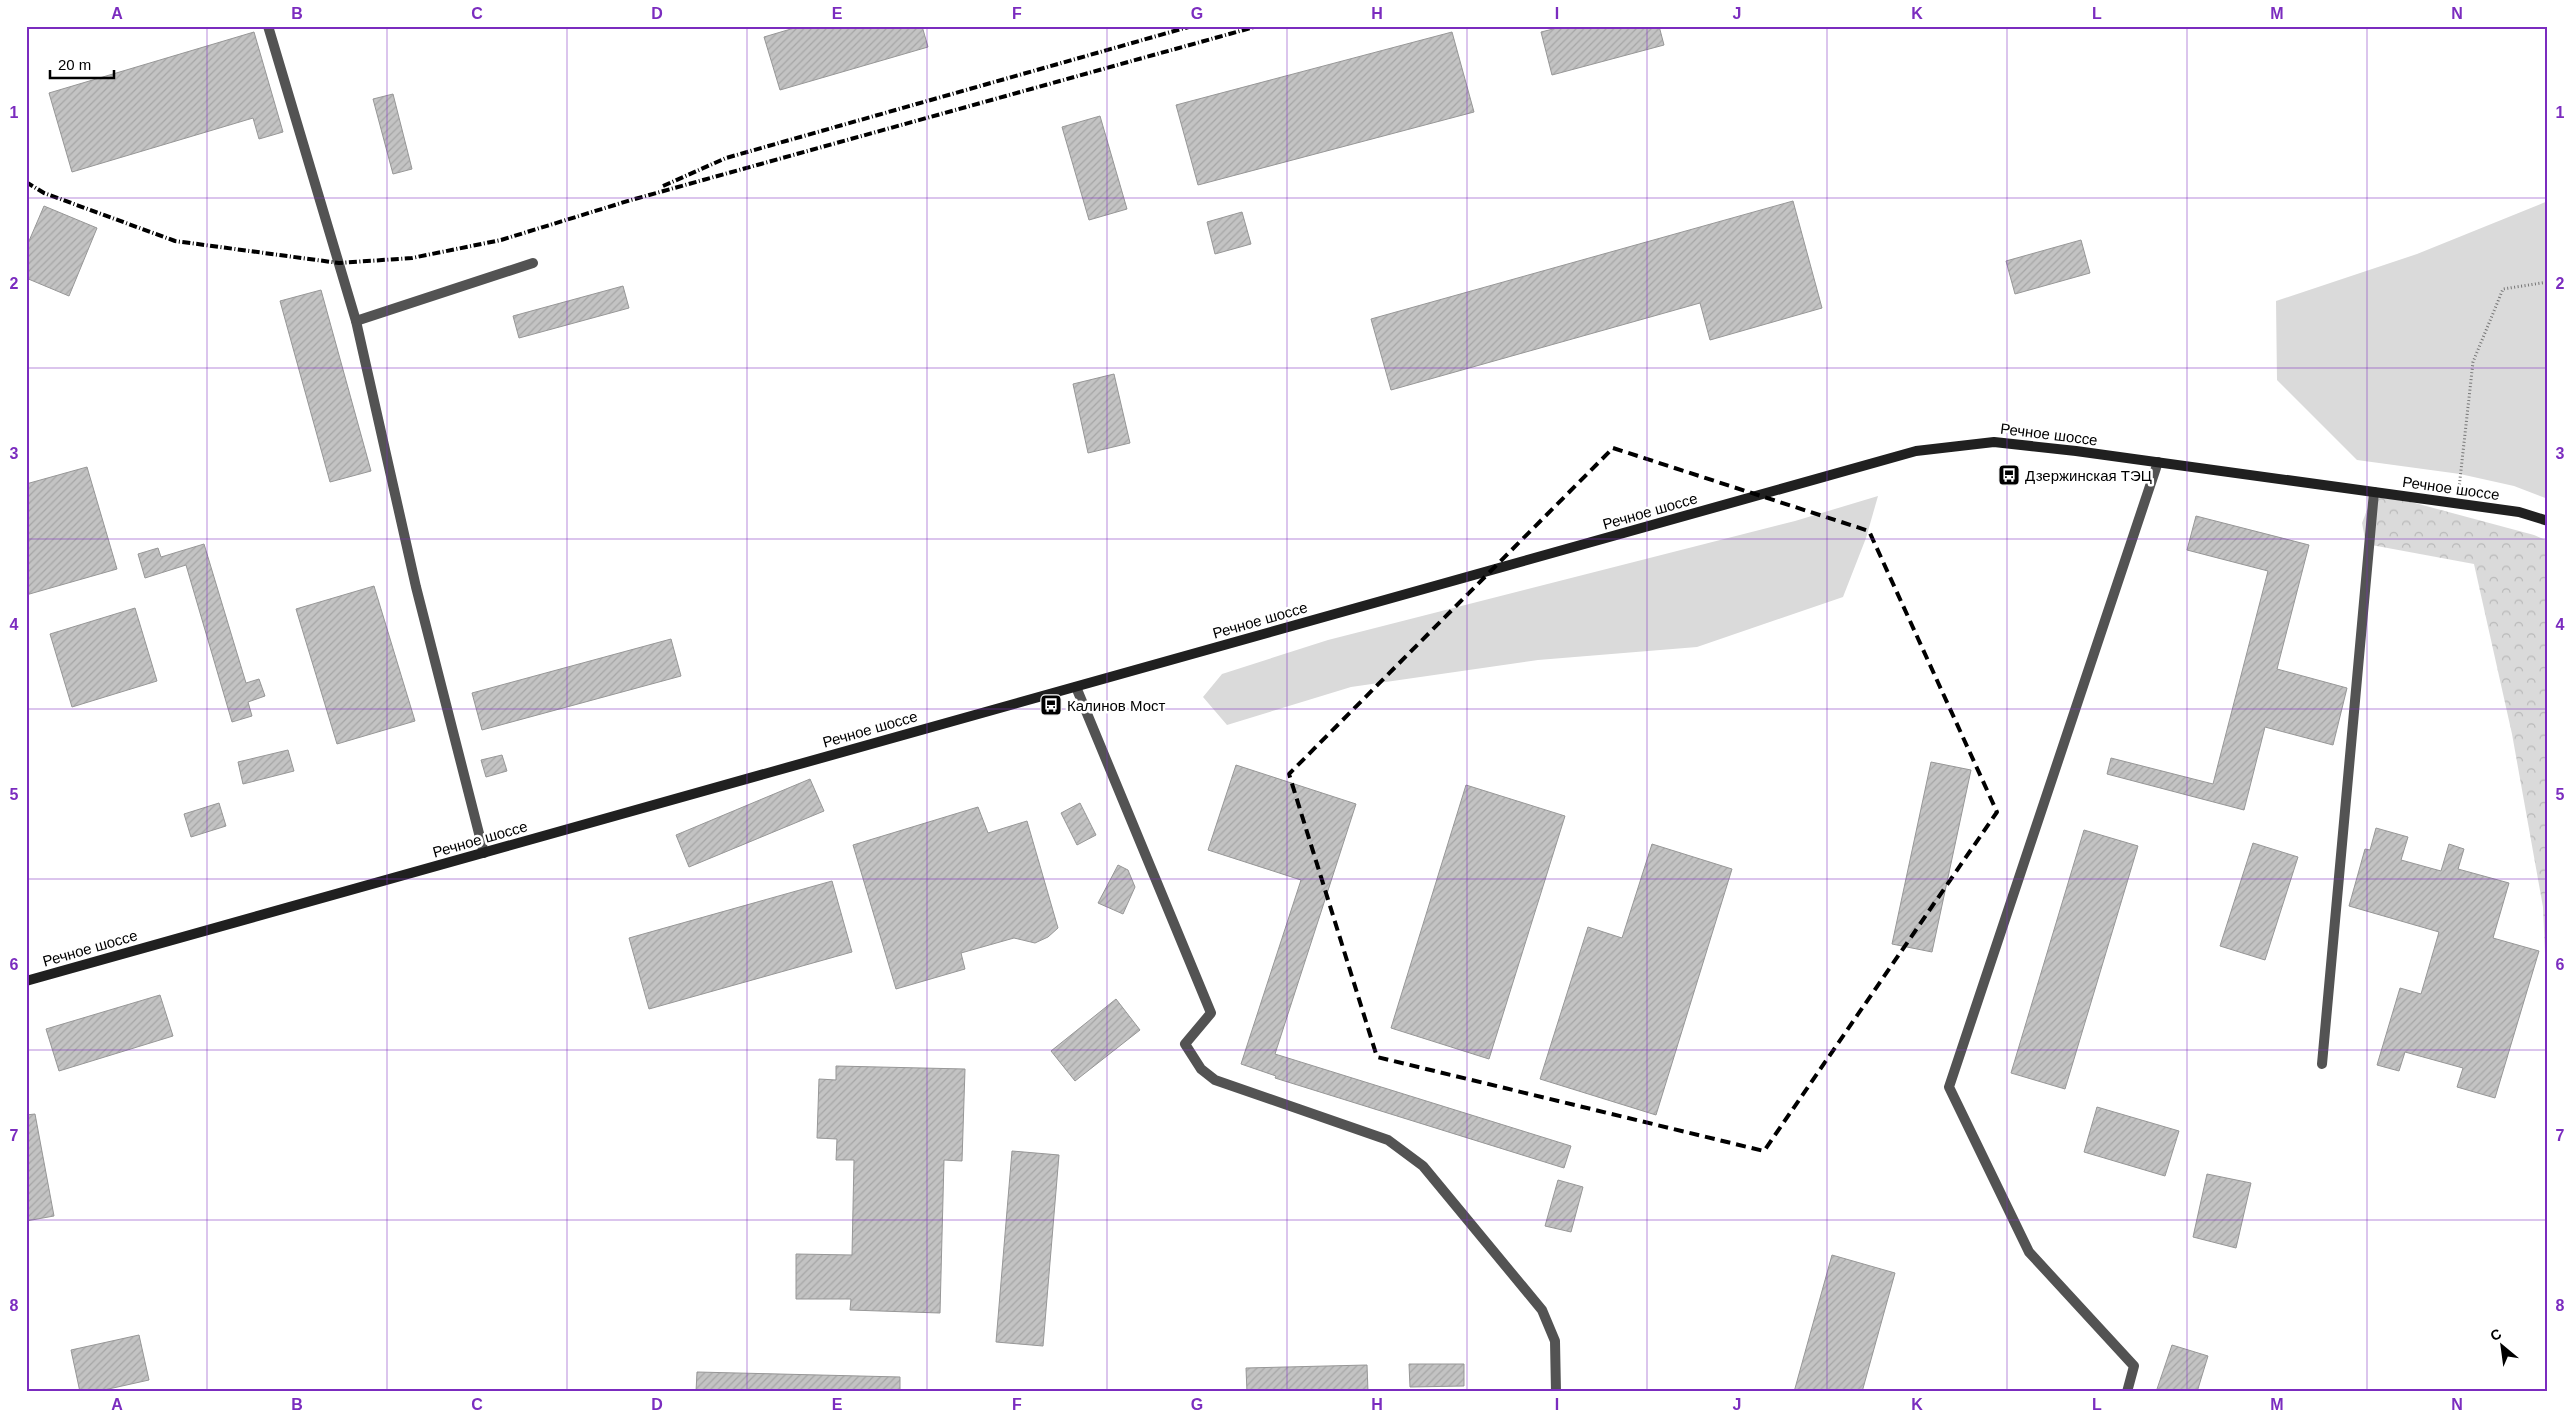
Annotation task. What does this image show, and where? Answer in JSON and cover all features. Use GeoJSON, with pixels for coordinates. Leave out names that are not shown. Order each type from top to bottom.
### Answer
{"type":"FeatureCollection","features":[{"type":"Feature","properties":{"kind":"street","name":"Речное шоссе"},"geometry":{"type":"LineString","coordinates":[[26,981],[1916,452],[1994,442],[2158,462],[2519,512],[2548,520]]}},
{"type":"Feature","properties":{"kind":"lane"},"geometry":{"type":"LineString","coordinates":[[268,26],[356,321],[416,587],[484,853]]}},
{"type":"Feature","properties":{"kind":"lane"},"geometry":{"type":"LineString","coordinates":[[356,321],[533,263]]}},
{"type":"Feature","properties":{"kind":"lane"},"geometry":{"type":"LineString","coordinates":[[2127,1392],[2134,1366],[2029,1252],[1949,1087],[2158,462]]}},
{"type":"Feature","properties":{"kind":"lane"},"geometry":{"type":"LineString","coordinates":[[2322,1064],[2374,492]]}},
{"type":"Feature","properties":{"kind":"lane"},"geometry":{"type":"LineString","coordinates":[[1076,687],[1211,1013],[1185,1044],[1201,1069],[1215,1080],[1388,1140],[1423,1166],[1542,1310],[1555,1341],[1556,1392]]}},
{"type":"Feature","properties":{"kind":"path"},"geometry":{"type":"LineString","coordinates":[[2457,504],[2473,362],[2504,288],[2548,282]]}},
{"type":"Feature","properties":{"kind":"highlighted area"},"geometry":{"type":"Polygon","coordinates":[[[1613,448],[1869,531],[1997,812],[1764,1151],[1377,1057],[1289,774],[1613,448]]]}},
{"type":"Feature","properties":{"kind":"green space"},"geometry":{"type":"Polygon","coordinates":[[[2548,201],[2548,499],[2514,486],[2460,474],[2357,460],[2277,380],[2276,301],[2417,254],[2548,201]]]}},
{"type":"Feature","properties":{"kind":"green space"},"geometry":{"type":"Polygon","coordinates":[[[2374,492],[2534,535],[2548,541],[2548,1022],[2543,907],[2512,734],[2474,564],[2366,544],[2362,523],[2374,492]]]}},
{"type":"Feature","properties":{"kind":"green space"},"geometry":{"type":"Polygon","coordinates":[[[1878,496],[1866,538],[1843,597],[1697,647],[1538,660],[1351,687],[1227,725],[1203,697],[1222,674],[1328,640],[1795,521],[1878,496]]]}},
{"type":"Feature","properties":{"kind":"building"},"geometry":{"type":"Polygon","coordinates":[[[801,26],[922,26],[928,47],[780,90],[764,37],[801,26]]]}},
{"type":"Feature","properties":{"kind":"building"},"geometry":{"type":"Polygon","coordinates":[[[1565,26],[1659,26],[1664,45],[1552,75],[1541,32],[1565,26]]]}},
{"type":"Feature","properties":{"kind":"building"},"geometry":{"type":"Polygon","coordinates":[[[254,32],[283,132],[259,139],[253,118],[72,172],[49,93],[254,32]]]}},
{"type":"Feature","properties":{"kind":"building"},"geometry":{"type":"Polygon","coordinates":[[[1452,32],[1474,112],[1198,185],[1176,105],[1452,32]]]}},
{"type":"Feature","properties":{"kind":"building"},"geometry":{"type":"Polygon","coordinates":[[[393,94],[412,169],[393,174],[373,99],[393,94]]]}},
{"type":"Feature","properties":{"kind":"building"},"geometry":{"type":"Polygon","coordinates":[[[1100,116],[1127,209],[1089,220],[1062,127],[1100,116]]]}},
{"type":"Feature","properties":{"kind":"building"},"geometry":{"type":"Polygon","coordinates":[[[1793,201],[1822,308],[1710,340],[1700,303],[1391,390],[1371,319],[1793,201]]]}},
{"type":"Feature","properties":{"kind":"building"},"geometry":{"type":"Polygon","coordinates":[[[44,206],[97,228],[69,296],[26,278],[26,248],[44,206]]]}},
{"type":"Feature","properties":{"kind":"building"},"geometry":{"type":"Polygon","coordinates":[[[1242,212],[1251,244],[1215,254],[1207,222],[1242,212]]]}},
{"type":"Feature","properties":{"kind":"building"},"geometry":{"type":"Polygon","coordinates":[[[2081,240],[2090,273],[2015,294],[2006,261],[2081,240]]]}},
{"type":"Feature","properties":{"kind":"building"},"geometry":{"type":"Polygon","coordinates":[[[623,286],[629,308],[519,338],[513,316],[623,286]]]}},
{"type":"Feature","properties":{"kind":"building"},"geometry":{"type":"Polygon","coordinates":[[[321,290],[371,471],[330,482],[280,301],[321,290]]]}},
{"type":"Feature","properties":{"kind":"building"},"geometry":{"type":"Polygon","coordinates":[[[1114,374],[1130,443],[1088,453],[1073,384],[1114,374]]]}},
{"type":"Feature","properties":{"kind":"building"},"geometry":{"type":"Polygon","coordinates":[[[87,467],[117,569],[26,595],[26,484],[87,467]]]}},
{"type":"Feature","properties":{"kind":"building"},"geometry":{"type":"Polygon","coordinates":[[[2196,516],[2309,545],[2277,669],[2347,688],[2333,745],[2265,727],[2244,810],[2107,774],[2111,758],[2213,784],[2268,571],[2187,550],[2196,516]]]}},
{"type":"Feature","properties":{"kind":"building"},"geometry":{"type":"Polygon","coordinates":[[[204,544],[246,683],[259,679],[265,696],[248,702],[252,716],[232,722],[186,565],[145,578],[138,554],[158,548],[161,557],[204,544]]]}},
{"type":"Feature","properties":{"kind":"building"},"geometry":{"type":"Polygon","coordinates":[[[374,586],[415,721],[337,744],[296,609],[374,586]]]}},
{"type":"Feature","properties":{"kind":"building"},"geometry":{"type":"Polygon","coordinates":[[[135,608],[157,681],[72,707],[50,634],[135,608]]]}},
{"type":"Feature","properties":{"kind":"building"},"geometry":{"type":"Polygon","coordinates":[[[671,639],[681,676],[482,730],[472,693],[671,639]]]}},
{"type":"Feature","properties":{"kind":"building"},"geometry":{"type":"Polygon","coordinates":[[[288,750],[294,771],[243,784],[238,762],[288,750]]]}},
{"type":"Feature","properties":{"kind":"building"},"geometry":{"type":"Polygon","coordinates":[[[502,755],[507,771],[486,777],[481,760],[502,755]]]}},
{"type":"Feature","properties":{"kind":"building"},"geometry":{"type":"Polygon","coordinates":[[[1931,762],[1971,770],[1932,952],[1892,944],[1931,762]]]}},
{"type":"Feature","properties":{"kind":"building"},"geometry":{"type":"Polygon","coordinates":[[[1236,765],[1356,804],[1275,1054],[1571,1146],[1564,1168],[1275,1078],[1276,1076],[1241,1064],[1301,880],[1208,850],[1236,765]]]}},
{"type":"Feature","properties":{"kind":"building"},"geometry":{"type":"Polygon","coordinates":[[[810,779],[824,811],[689,867],[676,835],[810,779]]]}},
{"type":"Feature","properties":{"kind":"building"},"geometry":{"type":"Polygon","coordinates":[[[1466,785],[1565,816],[1489,1059],[1391,1028],[1466,785]]]}},
{"type":"Feature","properties":{"kind":"building"},"geometry":{"type":"Polygon","coordinates":[[[219,803],[226,826],[191,837],[184,814],[219,803]]]}},
{"type":"Feature","properties":{"kind":"building"},"geometry":{"type":"Polygon","coordinates":[[[1080,803],[1096,835],[1077,845],[1061,813],[1080,803]]]}},
{"type":"Feature","properties":{"kind":"building"},"geometry":{"type":"Polygon","coordinates":[[[978,807],[988,833],[1027,821],[1058,928],[1048,937],[1035,943],[1014,938],[961,953],[965,969],[896,989],[853,845],[978,807]]]}},
{"type":"Feature","properties":{"kind":"building"},"geometry":{"type":"Polygon","coordinates":[[[2376,828],[2408,837],[2401,860],[2441,871],[2449,844],[2464,849],[2458,869],[2509,883],[2493,938],[2539,951],[2495,1098],[2457,1087],[2463,1068],[2405,1052],[2399,1071],[2377,1065],[2400,988],[2421,994],[2439,932],[2349,906],[2365,849],[2370,850],[2376,828]]]}},
{"type":"Feature","properties":{"kind":"building"},"geometry":{"type":"Polygon","coordinates":[[[2084,830],[2138,846],[2065,1089],[2011,1073],[2084,830]]]}},
{"type":"Feature","properties":{"kind":"building"},"geometry":{"type":"Polygon","coordinates":[[[2253,843],[2298,857],[2265,960],[2220,946],[2253,843]]]}},
{"type":"Feature","properties":{"kind":"building"},"geometry":{"type":"Polygon","coordinates":[[[1652,844],[1732,869],[1656,1115],[1540,1079],[1588,927],[1622,938],[1652,844]]]}},
{"type":"Feature","properties":{"kind":"building"},"geometry":{"type":"Polygon","coordinates":[[[1118,865],[1128,870],[1135,887],[1123,914],[1098,903],[1118,865]]]}},
{"type":"Feature","properties":{"kind":"building"},"geometry":{"type":"Polygon","coordinates":[[[832,881],[852,952],[649,1009],[629,938],[832,881]]]}},
{"type":"Feature","properties":{"kind":"building"},"geometry":{"type":"Polygon","coordinates":[[[160,995],[173,1036],[59,1071],[46,1029],[160,995]]]}},
{"type":"Feature","properties":{"kind":"building"},"geometry":{"type":"Polygon","coordinates":[[[1116,999],[1140,1030],[1075,1081],[1051,1051],[1116,999]]]}},
{"type":"Feature","properties":{"kind":"building"},"geometry":{"type":"Polygon","coordinates":[[[836,1066],[965,1069],[962,1161],[944,1160],[940,1313],[850,1310],[851,1299],[796,1299],[796,1254],[852,1255],[854,1160],[836,1160],[837,1139],[817,1138],[819,1079],[836,1080],[836,1066]]]}},
{"type":"Feature","properties":{"kind":"building"},"geometry":{"type":"Polygon","coordinates":[[[2097,1107],[2179,1131],[2165,1176],[2084,1152],[2097,1107]]]}},
{"type":"Feature","properties":{"kind":"building"},"geometry":{"type":"Polygon","coordinates":[[[35,1114],[54,1216],[26,1221],[26,1115],[35,1114]]]}},
{"type":"Feature","properties":{"kind":"building"},"geometry":{"type":"Polygon","coordinates":[[[1012,1151],[1059,1155],[1043,1346],[996,1342],[1012,1151]]]}},
{"type":"Feature","properties":{"kind":"building"},"geometry":{"type":"Polygon","coordinates":[[[2207,1174],[2251,1183],[2236,1248],[2193,1237],[2207,1174]]]}},
{"type":"Feature","properties":{"kind":"building"},"geometry":{"type":"Polygon","coordinates":[[[1558,1180],[1583,1187],[1571,1232],[1545,1226],[1558,1180]]]}},
{"type":"Feature","properties":{"kind":"building"},"geometry":{"type":"Polygon","coordinates":[[[1832,1255],[1895,1273],[1862,1392],[1794,1392],[1832,1255]]]}},
{"type":"Feature","properties":{"kind":"building"},"geometry":{"type":"Polygon","coordinates":[[[139,1335],[149,1380],[95,1392],[80,1392],[71,1350],[139,1335]]]}},
{"type":"Feature","properties":{"kind":"building"},"geometry":{"type":"Polygon","coordinates":[[[2172,1345],[2208,1356],[2197,1392],[2156,1392],[2172,1345]]]}},
{"type":"Feature","properties":{"kind":"building"},"geometry":{"type":"Polygon","coordinates":[[[1409,1364],[1464,1364],[1464,1386],[1410,1387],[1409,1364]]]}},
{"type":"Feature","properties":{"kind":"building"},"geometry":{"type":"Polygon","coordinates":[[[1367,1365],[1368,1392],[1247,1392],[1246,1368],[1367,1365]]]}},
{"type":"Feature","properties":{"kind":"building"},"geometry":{"type":"Polygon","coordinates":[[[697,1372],[900,1377],[900,1392],[696,1392],[697,1372]]]}},
{"type":"Feature","properties":{"kind":"railway"},"geometry":{"type":"LineString","coordinates":[[663,186],[726,158],[1192,26]]}},
{"type":"Feature","properties":{"kind":"railway"},"geometry":{"type":"LineString","coordinates":[[26,182],[44,193],[175,241],[339,263],[412,258],[501,240],[631,200],[1258,26]]}},
{"type":"Feature","properties":{"kind":"place","name":"Дзержинская ТЭЦ"},"geometry":{"type":"Point","coordinates":[2009,475]}},
{"type":"Feature","properties":{"kind":"place","name":"Калинов Мост"},"geometry":{"type":"Point","coordinates":[1051,705]}}]}
